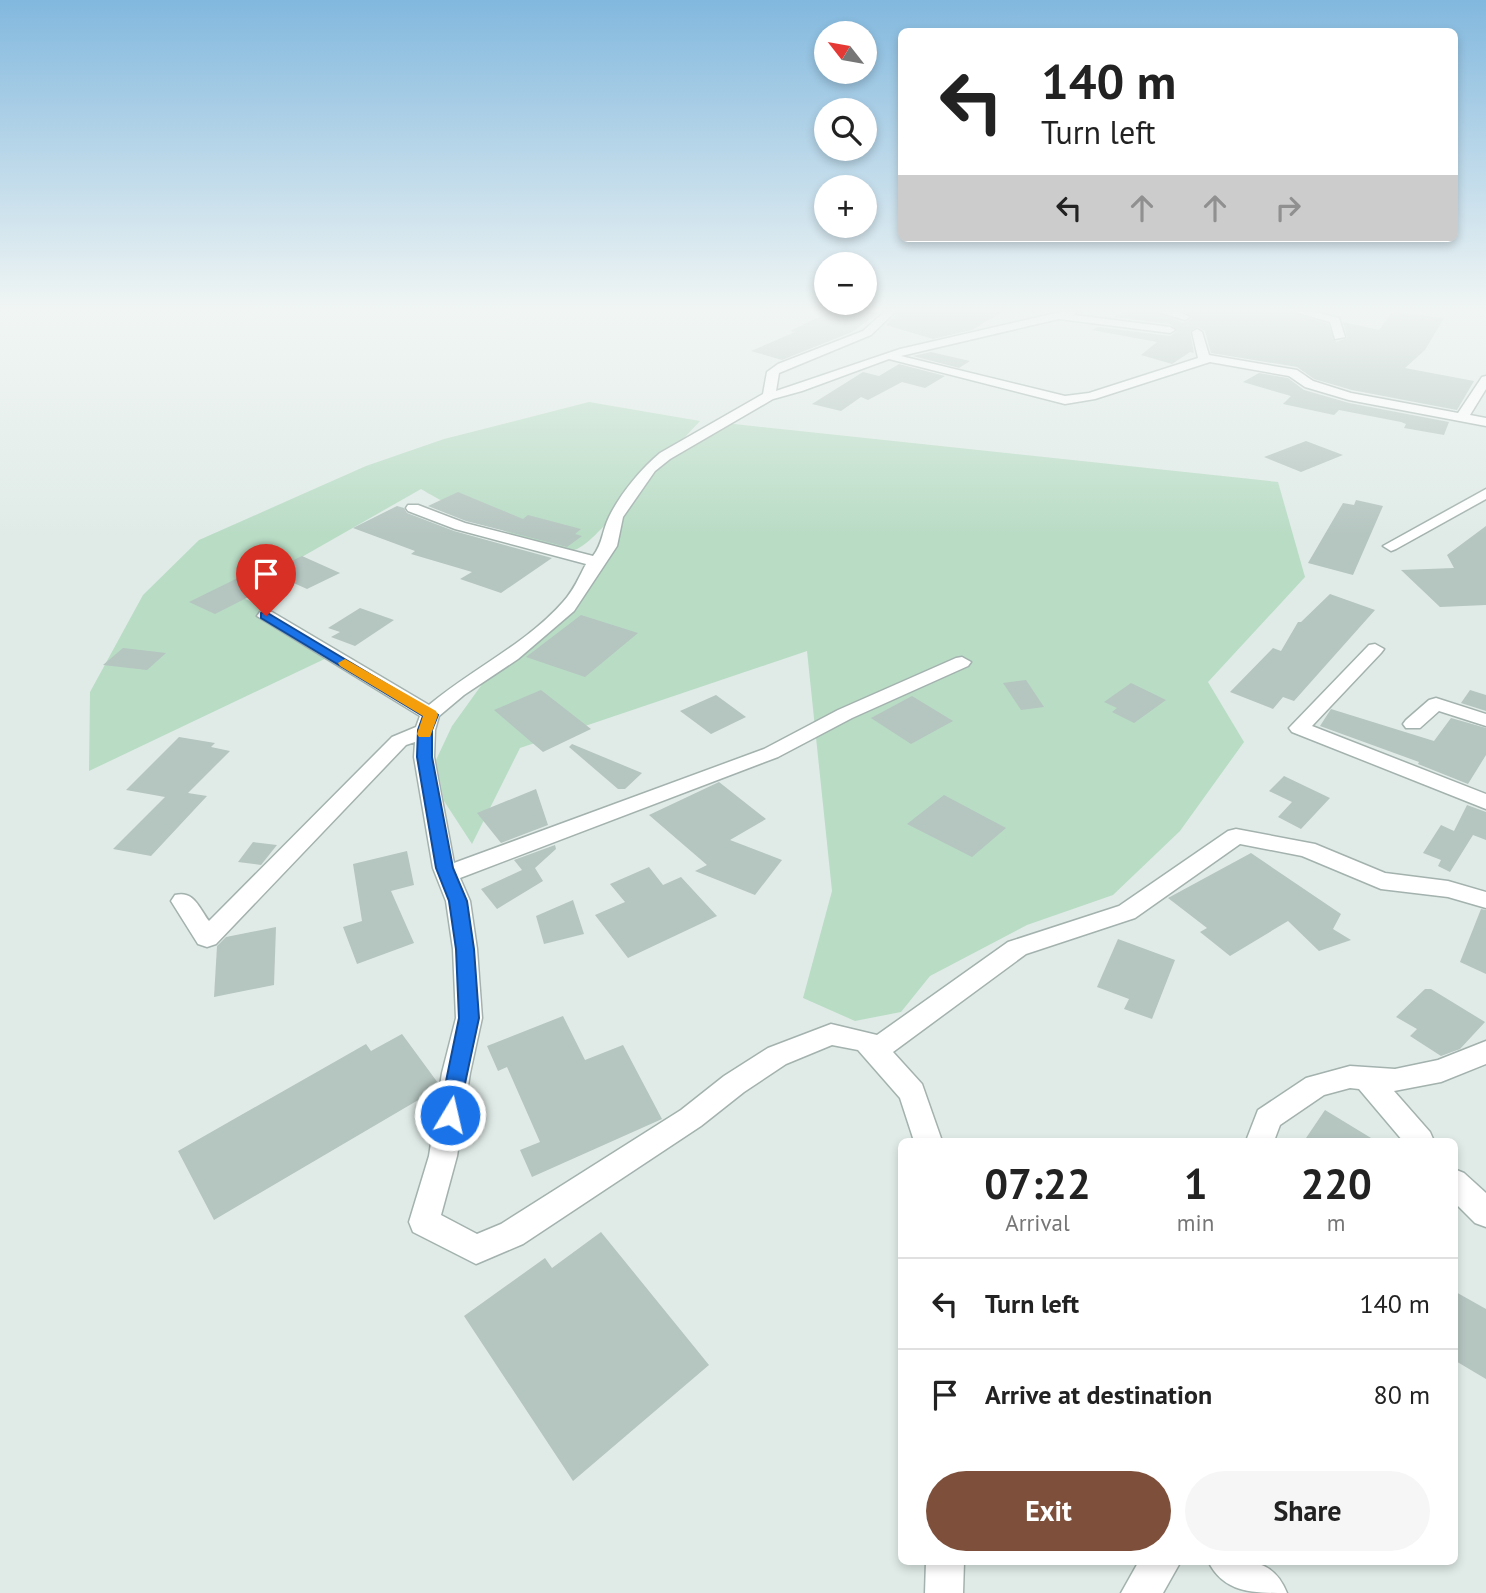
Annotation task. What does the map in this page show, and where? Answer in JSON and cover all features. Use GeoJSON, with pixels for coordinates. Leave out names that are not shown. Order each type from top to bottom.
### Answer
{"type":"FeatureCollection","features":[{"type":"Feature","properties":{"kind":"street"},"geometry":{"type":"LineString","coordinates":[[769,396],[771,386]]}},
{"type":"Feature","properties":{"kind":"street"},"geometry":{"type":"LineString","coordinates":[[183,901],[207,938],[399,741],[428,722],[457,691],[512,655],[568,607],[609,546],[616,517],[650,468],[665,456],[769,396],[808,386]]}},
{"type":"Feature","properties":{"kind":"street"},"geometry":{"type":"LineString","coordinates":[[1003,386],[1065,400],[1091,396],[1120,386]]}},
{"type":"Feature","properties":{"kind":"street"},"geometry":{"type":"LineString","coordinates":[[1317,386],[1349,396],[1486,422]]}},
{"type":"Feature","properties":{"kind":"street"},"geometry":{"type":"LineString","coordinates":[[1462,418],[1482,386]]}},
{"type":"Feature","properties":{"kind":"street"},"geometry":{"type":"LineString","coordinates":[[1391,546],[1486,493]]}},
{"type":"Feature","properties":{"kind":"street"},"geometry":{"type":"LineString","coordinates":[[413,508],[460,526],[596,562]]}},
{"type":"Feature","properties":{"kind":"street"},"geometry":{"type":"LineString","coordinates":[[266,616],[428,722]]}},
{"type":"Feature","properties":{"kind":"street"},"geometry":{"type":"LineString","coordinates":[[1376,649],[1299,728],[1486,802]]}},
{"type":"Feature","properties":{"kind":"street"},"geometry":{"type":"LineString","coordinates":[[447,874],[771,753],[845,714],[962,662]]}},
{"type":"Feature","properties":{"kind":"street"},"geometry":{"type":"LineString","coordinates":[[1413,724],[1436,704],[1486,720]]}},
{"type":"Feature","properties":{"kind":"street"},"geometry":{"type":"LineString","coordinates":[[428,722],[424,757],[447,874],[458,901],[465,949],[469,1018],[456,1073],[443,1156],[424,1222],[476,1249],[512,1234],[691,1118],[734,1084],[777,1056],[831,1034],[866,1041],[912,1092],[927,1138]]}},
{"type":"Feature","properties":{"kind":"street"},"geometry":{"type":"LineString","coordinates":[[875,1051],[1017,948],[1127,912],[1236,836],[1307,849],[1381,881],[1448,889],[1486,900]]}},
{"type":"Feature","properties":{"kind":"street"},"geometry":{"type":"LineString","coordinates":[[1261,1138],[1268,1118],[1316,1086],[1350,1077],[1395,1080],[1441,1071],[1486,1052]]}},
{"type":"Feature","properties":{"kind":"street"},"geometry":{"type":"LineString","coordinates":[[1367,1079],[1417,1138]]}},
{"type":"Feature","properties":{"kind":"street"},"geometry":{"type":"LineString","coordinates":[[1458,1186],[1486,1213]]}},
{"type":"Feature","properties":{"kind":"street"},"geometry":{"type":"LineString","coordinates":[[944,1593],[945,1565]]}},
{"type":"Feature","properties":{"kind":"street"},"geometry":{"type":"LineString","coordinates":[[1140,1593],[1159,1565]]}},
{"type":"Feature","properties":{"kind":"street"},"geometry":{"type":"LineString","coordinates":[[1232,1565],[1268,1593]]}},
{"type":"Feature","properties":{"kind":"green space"},"geometry":{"type":"Polygon","coordinates":[[[589,402],[700,421],[671,452],[725,423],[1278,482],[1305,577],[1208,682],[1244,742],[1180,831],[1113,895],[1027,925],[930,976],[901,1012],[855,1021],[803,998],[832,891],[807,651],[520,748],[472,844],[444,801],[436,760],[452,726],[493,669],[568,607],[631,495],[590,540],[577,549],[564,550],[545,546],[499,528],[421,489],[293,562],[226,590],[261,606],[333,655],[89,771],[90,692],[143,595],[199,540],[366,466],[444,439],[589,402]]]}},
{"type":"Feature","properties":{"kind":"building"},"geometry":{"type":"Polygon","coordinates":[[[840,386],[894,386],[868,400],[861,397],[841,411],[812,404],[840,386]]]}},
{"type":"Feature","properties":{"kind":"building"},"geometry":{"type":"Polygon","coordinates":[[[1258,386],[1299,386],[1349,403],[1449,422],[1444,435],[1404,428],[1406,424],[1401,422],[1339,410],[1334,415],[1283,404],[1291,396],[1258,386]]]}},
{"type":"Feature","properties":{"kind":"building"},"geometry":{"type":"Polygon","coordinates":[[[1339,386],[1471,386],[1457,410],[1339,386]]]}},
{"type":"Feature","properties":{"kind":"building"},"geometry":{"type":"Polygon","coordinates":[[[1306,441],[1343,455],[1301,472],[1264,457],[1306,441]]]}},
{"type":"Feature","properties":{"kind":"building"},"geometry":{"type":"Polygon","coordinates":[[[458,492],[523,519],[528,515],[581,529],[575,534],[582,536],[567,547],[466,521],[428,506],[458,492]]]}},
{"type":"Feature","properties":{"kind":"building"},"geometry":{"type":"Polygon","coordinates":[[[1356,500],[1383,506],[1353,575],[1308,563],[1343,503],[1354,505],[1356,500]]]}},
{"type":"Feature","properties":{"kind":"building"},"geometry":{"type":"Polygon","coordinates":[[[397,506],[404,508],[407,513],[454,531],[552,558],[501,593],[460,579],[472,572],[411,554],[415,551],[353,528],[397,506]]]}},
{"type":"Feature","properties":{"kind":"building"},"geometry":{"type":"Polygon","coordinates":[[[1486,526],[1486,605],[1440,607],[1401,570],[1454,568],[1447,555],[1486,526]]]}},
{"type":"Feature","properties":{"kind":"building"},"geometry":{"type":"Polygon","coordinates":[[[302,556],[340,573],[307,589],[269,572],[302,556]]]}},
{"type":"Feature","properties":{"kind":"building"},"geometry":{"type":"Polygon","coordinates":[[[252,571],[280,581],[215,614],[189,602],[252,571]]]}},
{"type":"Feature","properties":{"kind":"building"},"geometry":{"type":"Polygon","coordinates":[[[1330,594],[1375,610],[1294,701],[1283,697],[1273,709],[1230,692],[1273,648],[1281,651],[1298,622],[1330,594]]]}},
{"type":"Feature","properties":{"kind":"building"},"geometry":{"type":"Polygon","coordinates":[[[360,608],[394,620],[355,646],[331,637],[340,632],[328,628],[360,608]]]}},
{"type":"Feature","properties":{"kind":"building"},"geometry":{"type":"Polygon","coordinates":[[[581,615],[638,633],[585,677],[526,657],[581,615]]]}},
{"type":"Feature","properties":{"kind":"building"},"geometry":{"type":"Polygon","coordinates":[[[123,648],[166,653],[147,670],[103,665],[123,648]]]}},
{"type":"Feature","properties":{"kind":"building"},"geometry":{"type":"Polygon","coordinates":[[[1026,680],[1044,707],[1021,710],[1003,683],[1026,680]]]}},
{"type":"Feature","properties":{"kind":"building"},"geometry":{"type":"Polygon","coordinates":[[[1131,683],[1166,700],[1134,723],[1112,712],[1117,708],[1104,702],[1131,683]]]}},
{"type":"Feature","properties":{"kind":"building"},"geometry":{"type":"Polygon","coordinates":[[[541,690],[591,729],[543,752],[494,710],[541,690]]]}},
{"type":"Feature","properties":{"kind":"building"},"geometry":{"type":"Polygon","coordinates":[[[1470,690],[1486,695],[1486,711],[1461,703],[1470,690]]]}},
{"type":"Feature","properties":{"kind":"building"},"geometry":{"type":"Polygon","coordinates":[[[716,695],[746,717],[711,734],[680,711],[716,695]]]}},
{"type":"Feature","properties":{"kind":"building"},"geometry":{"type":"Polygon","coordinates":[[[912,696],[953,721],[911,744],[871,718],[912,696]]]}},
{"type":"Feature","properties":{"kind":"building"},"geometry":{"type":"Polygon","coordinates":[[[1331,709],[1434,741],[1451,718],[1486,728],[1486,755],[1468,784],[1418,764],[1419,762],[1320,726],[1331,709]]]}},
{"type":"Feature","properties":{"kind":"building"},"geometry":{"type":"Polygon","coordinates":[[[179,737],[215,743],[211,747],[230,751],[188,793],[207,796],[151,856],[113,849],[165,797],[126,790],[179,737]]]}},
{"type":"Feature","properties":{"kind":"building"},"geometry":{"type":"Polygon","coordinates":[[[572,744],[642,773],[625,789],[618,789],[569,747],[572,744]]]}},
{"type":"Feature","properties":{"kind":"building"},"geometry":{"type":"Polygon","coordinates":[[[1284,776],[1330,798],[1301,829],[1278,817],[1292,802],[1269,791],[1284,776]]]}},
{"type":"Feature","properties":{"kind":"building"},"geometry":{"type":"Polygon","coordinates":[[[719,782],[766,819],[730,840],[782,860],[755,895],[695,871],[707,865],[649,815],[719,782]]]}},
{"type":"Feature","properties":{"kind":"building"},"geometry":{"type":"Polygon","coordinates":[[[536,789],[548,825],[501,843],[477,813],[536,789]]]}},
{"type":"Feature","properties":{"kind":"building"},"geometry":{"type":"Polygon","coordinates":[[[944,795],[1006,828],[972,857],[907,824],[944,795]]]}},
{"type":"Feature","properties":{"kind":"building"},"geometry":{"type":"Polygon","coordinates":[[[1467,805],[1486,812],[1486,840],[1473,835],[1450,872],[1438,866],[1441,860],[1423,853],[1441,825],[1454,831],[1467,805]]]}},
{"type":"Feature","properties":{"kind":"building"},"geometry":{"type":"Polygon","coordinates":[[[253,842],[277,845],[261,865],[238,862],[253,842]]]}},
{"type":"Feature","properties":{"kind":"building"},"geometry":{"type":"Polygon","coordinates":[[[555,845],[556,849],[535,868],[543,881],[497,909],[481,889],[522,870],[514,860],[555,845]]]}},
{"type":"Feature","properties":{"kind":"building"},"geometry":{"type":"Polygon","coordinates":[[[407,851],[414,885],[391,891],[414,943],[357,964],[343,927],[362,921],[353,864],[407,851]]]}},
{"type":"Feature","properties":{"kind":"building"},"geometry":{"type":"Polygon","coordinates":[[[1251,853],[1341,914],[1333,929],[1351,940],[1319,951],[1288,921],[1230,956],[1200,932],[1207,928],[1168,898],[1251,853]]]}},
{"type":"Feature","properties":{"kind":"building"},"geometry":{"type":"Polygon","coordinates":[[[649,867],[663,885],[681,877],[717,916],[628,958],[595,915],[625,902],[610,884],[649,867]]]}},
{"type":"Feature","properties":{"kind":"building"},"geometry":{"type":"Polygon","coordinates":[[[573,900],[584,934],[544,944],[536,916],[573,900]]]}},
{"type":"Feature","properties":{"kind":"building"},"geometry":{"type":"Polygon","coordinates":[[[1481,909],[1486,910],[1486,974],[1460,962],[1481,909]]]}},
{"type":"Feature","properties":{"kind":"building"},"geometry":{"type":"Polygon","coordinates":[[[276,927],[274,985],[214,997],[217,946],[226,937],[276,927]]]}},
{"type":"Feature","properties":{"kind":"building"},"geometry":{"type":"Polygon","coordinates":[[[1118,939],[1175,960],[1152,1019],[1124,1009],[1129,999],[1097,987],[1118,939]]]}},
{"type":"Feature","properties":{"kind":"building"},"geometry":{"type":"Polygon","coordinates":[[[1425,989],[1431,989],[1485,1022],[1460,1049],[1441,1056],[1410,1036],[1417,1029],[1396,1017],[1425,989]]]}},
{"type":"Feature","properties":{"kind":"building"},"geometry":{"type":"Polygon","coordinates":[[[563,1016],[585,1060],[623,1045],[662,1119],[532,1177],[520,1150],[540,1142],[507,1067],[498,1071],[487,1046],[563,1016]]]}},
{"type":"Feature","properties":{"kind":"building"},"geometry":{"type":"Polygon","coordinates":[[[402,1034],[438,1083],[437,1089],[214,1220],[178,1151],[366,1044],[371,1051],[402,1034]]]}},
{"type":"Feature","properties":{"kind":"building"},"geometry":{"type":"Polygon","coordinates":[[[1325,1110],[1371,1138],[1306,1138],[1325,1110]]]}},
{"type":"Feature","properties":{"kind":"building"},"geometry":{"type":"Polygon","coordinates":[[[601,1232],[709,1365],[573,1481],[464,1316],[545,1258],[552,1268],[601,1232]]]}},
{"type":"Feature","properties":{"kind":"building"},"geometry":{"type":"Polygon","coordinates":[[[1458,1293],[1486,1309],[1486,1379],[1458,1362],[1458,1293]]]}},
{"type":"Feature","properties":{"kind":"slow traffic"},"geometry":{"type":"LineString","coordinates":[[345,663],[430,715],[425,734]]}},
{"type":"Feature","properties":{"kind":"route"},"geometry":{"type":"LineString","coordinates":[[266,616],[430,715],[425,730],[424,757],[444,868],[458,901],[465,949],[469,1018],[456,1073],[450,1115]]}}]}
